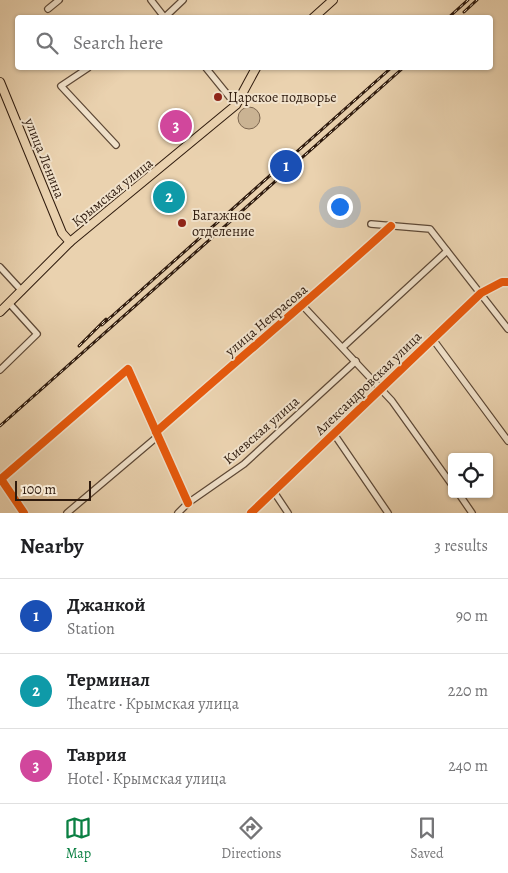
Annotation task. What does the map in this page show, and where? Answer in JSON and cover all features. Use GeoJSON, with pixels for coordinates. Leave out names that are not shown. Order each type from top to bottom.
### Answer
{"type":"FeatureCollection","features":[{"type":"Feature","properties":{"kind":"main road"},"geometry":{"type":"LineString","coordinates":[[316,15],[333,0]]}},
{"type":"Feature","properties":{"kind":"main road","name":"Крымская улица"},"geometry":{"type":"LineString","coordinates":[[0,312],[70,242],[236,105],[255,70]]}},
{"type":"Feature","properties":{"kind":"main road","name":"улица Ленина"},"geometry":{"type":"LineString","coordinates":[[0,82],[62,233],[70,242]]}},
{"type":"Feature","properties":{"kind":"street"},"geometry":{"type":"LineString","coordinates":[[48,9],[59,0]]}},
{"type":"Feature","properties":{"kind":"street"},"geometry":{"type":"LineString","coordinates":[[151,0],[163,15]]}},
{"type":"Feature","properties":{"kind":"street"},"geometry":{"type":"LineString","coordinates":[[165,15],[183,0]]}},
{"type":"Feature","properties":{"kind":"street"},"geometry":{"type":"LineString","coordinates":[[85,70],[61,86],[116,146]]}},
{"type":"Feature","properties":{"kind":"street"},"geometry":{"type":"LineString","coordinates":[[208,70],[236,105]]}},
{"type":"Feature","properties":{"kind":"street"},"geometry":{"type":"LineString","coordinates":[[371,224],[430,229],[508,329]]}},
{"type":"Feature","properties":{"kind":"street","name":"улица Некрасова"},"geometry":{"type":"LineString","coordinates":[[67,513],[157,434],[270,330],[303,306],[392,226]]}},
{"type":"Feature","properties":{"kind":"street"},"geometry":{"type":"LineString","coordinates":[[343,347],[447,250]]}},
{"type":"Feature","properties":{"kind":"street"},"geometry":{"type":"LineString","coordinates":[[0,267],[22,291]]}},
{"type":"Feature","properties":{"kind":"street","name":"Александровская улица"},"geometry":{"type":"LineString","coordinates":[[251,513],[480,293],[496,284],[508,282]]}},
{"type":"Feature","properties":{"kind":"street"},"geometry":{"type":"LineString","coordinates":[[0,370],[37,334],[9,303]]}},
{"type":"Feature","properties":{"kind":"street"},"geometry":{"type":"LineString","coordinates":[[303,306],[381,388],[448,480]]}},
{"type":"Feature","properties":{"kind":"street"},"geometry":{"type":"LineString","coordinates":[[432,338],[508,441]]}},
{"type":"Feature","properties":{"kind":"street","name":"Киевская улица"},"geometry":{"type":"LineString","coordinates":[[178,513],[188,503],[244,464],[356,362]]}},
{"type":"Feature","properties":{"kind":"street"},"geometry":{"type":"LineString","coordinates":[[24,513],[1,479],[128,369],[188,503]]}},
{"type":"Feature","properties":{"kind":"street"},"geometry":{"type":"LineString","coordinates":[[334,434],[388,513]]}},
{"type":"Feature","properties":{"kind":"street"},"geometry":{"type":"LineString","coordinates":[[274,492],[288,513]]}},
{"type":"Feature","properties":{"kind":"street"},"geometry":{"type":"LineString","coordinates":[[462,498],[472,513]]}},
{"type":"Feature","properties":{"kind":"shaded area"},"geometry":{"type":"Polygon","coordinates":[[[249,107],[257,110],[260,118],[257,126],[249,129],[241,126],[238,118],[241,110],[249,107]]]}},
{"type":"Feature","properties":{"kind":"railway"},"geometry":{"type":"LineString","coordinates":[[451,15],[468,0]]}},
{"type":"Feature","properties":{"kind":"railway"},"geometry":{"type":"LineString","coordinates":[[464,12],[477,0]]}},
{"type":"Feature","properties":{"kind":"railway"},"geometry":{"type":"LineString","coordinates":[[102,325],[389,70]]}},
{"type":"Feature","properties":{"kind":"railway"},"geometry":{"type":"LineString","coordinates":[[0,426],[401,70]]}},
{"type":"Feature","properties":{"kind":"railway"},"geometry":{"type":"LineString","coordinates":[[79,346],[106,319]]}},
{"type":"Feature","properties":{"kind":"cycle path"},"geometry":{"type":"LineString","coordinates":[[156,432],[391,226]]}},
{"type":"Feature","properties":{"kind":"cycle path"},"geometry":{"type":"LineString","coordinates":[[251,513],[481,293],[502,282],[508,282]]}},
{"type":"Feature","properties":{"kind":"cycle path"},"geometry":{"type":"LineString","coordinates":[[24,513],[1,479],[128,369],[188,503]]}},
{"type":"Feature","properties":{"kind":"place","name":"Царское подворье"},"geometry":{"type":"Point","coordinates":[218,97]}},
{"type":"Feature","properties":{"kind":"place","name":"Таврия"},"geometry":{"type":"Point","coordinates":[176,126]}},
{"type":"Feature","properties":{"kind":"place","name":"Джанкой"},"geometry":{"type":"Point","coordinates":[286,166]}},
{"type":"Feature","properties":{"kind":"place","name":"Терминал"},"geometry":{"type":"Point","coordinates":[169,197]}},
{"type":"Feature","properties":{"kind":"place","name":"Багажное отделение"},"geometry":{"type":"Point","coordinates":[182,223]}}]}
